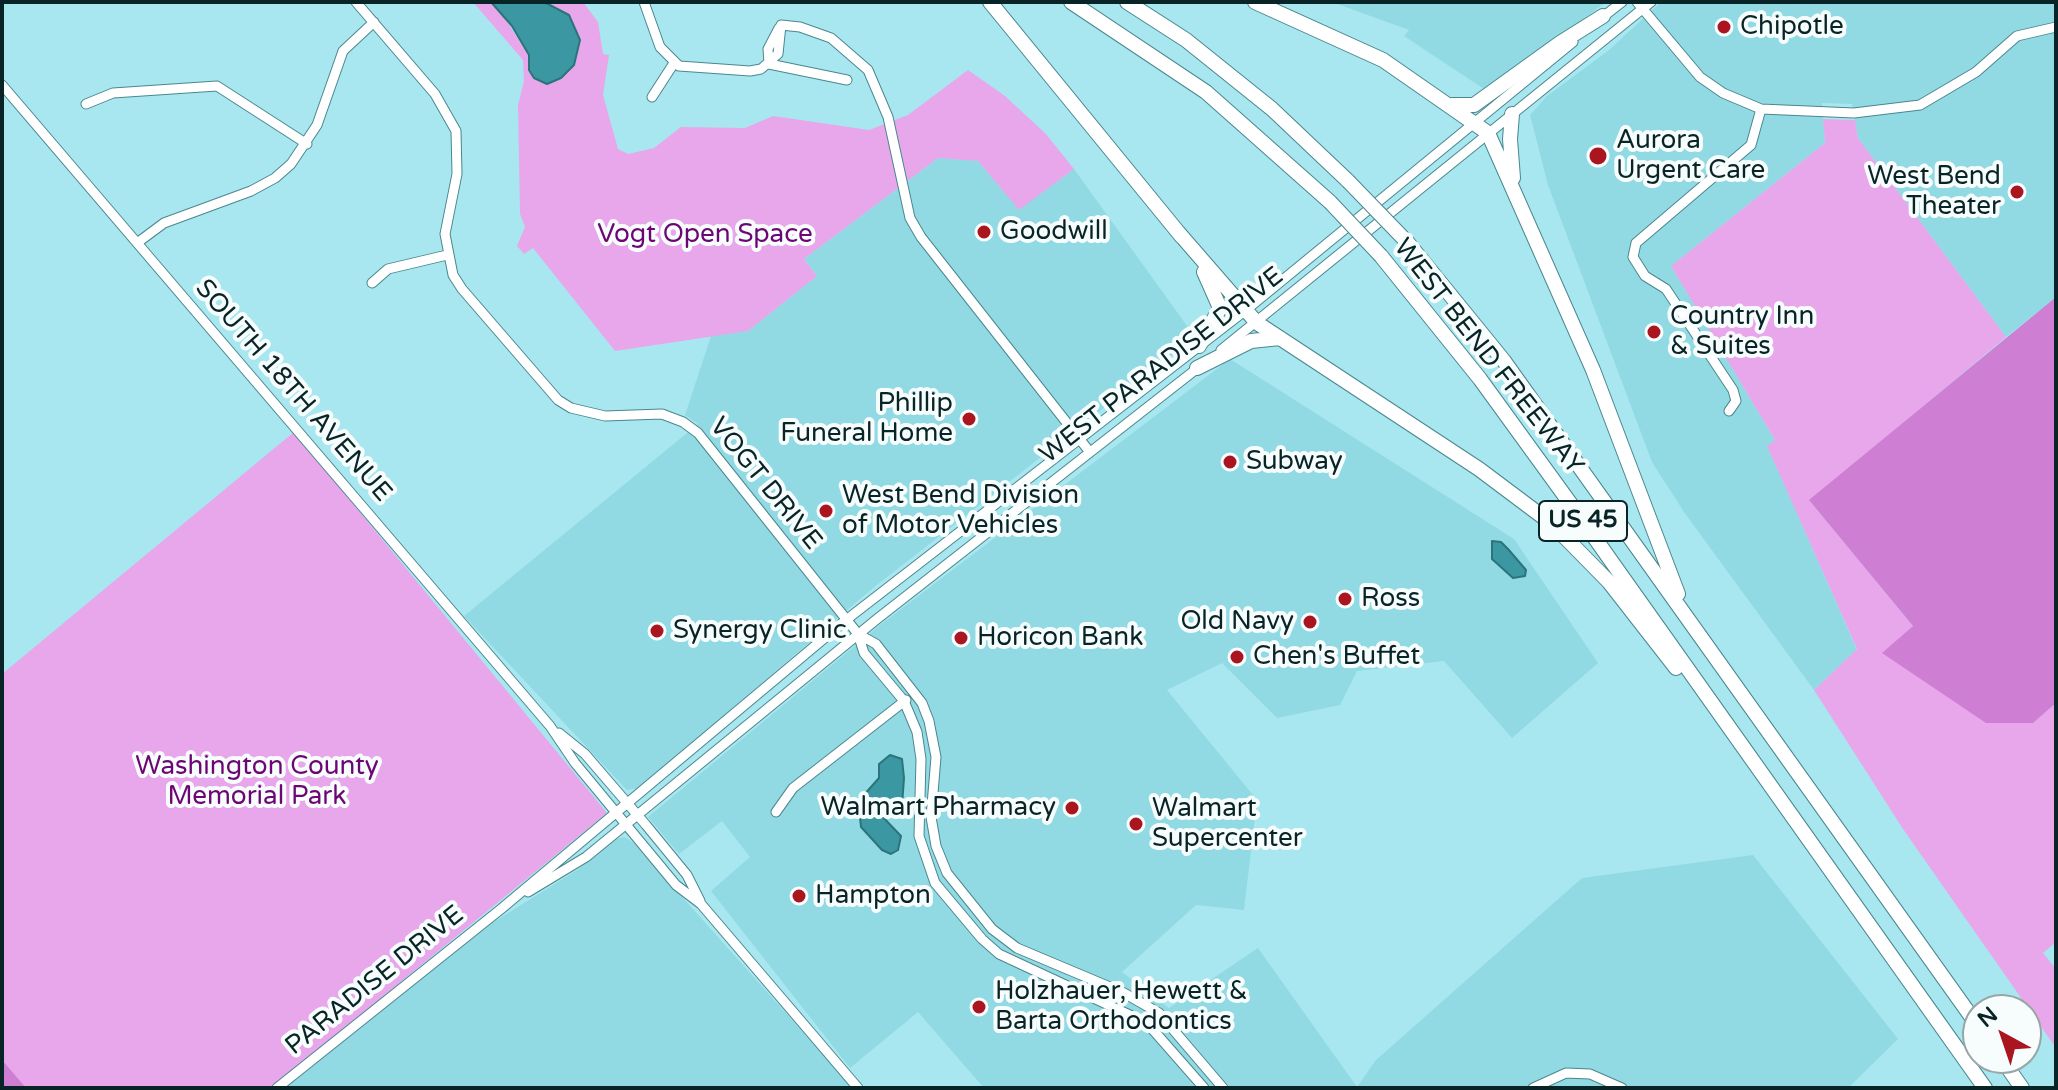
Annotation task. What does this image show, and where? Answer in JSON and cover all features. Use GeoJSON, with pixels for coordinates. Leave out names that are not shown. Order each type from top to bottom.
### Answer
{"type":"FeatureCollection","features":[{"type":"Feature","properties":{"kind":"highway"},"geometry":{"type":"LineString","coordinates":[[990,2],[1178,232],[1257,323],[1479,469],[1565,535],[1640,619],[1774,795]]}},
{"type":"Feature","properties":{"kind":"highway","name":"WEST BEND FREEWAY"},"geometry":{"type":"LineString","coordinates":[[1071,2],[1206,92],[1330,202],[1432,316],[1561,491],[1985,1088]]}},
{"type":"Feature","properties":{"kind":"highway","name":"WEST BEND FREEWAY"},"geometry":{"type":"LineString","coordinates":[[1127,2],[1186,40],[1260,99],[1348,181],[1408,243],[1504,361],[1962,1003]]}},
{"type":"Feature","properties":{"kind":"highway"},"geometry":{"type":"LineString","coordinates":[[1255,2],[1383,60],[1488,133],[1593,370],[1685,613]]}},
{"type":"Feature","properties":{"kind":"highway"},"geometry":{"type":"LineString","coordinates":[[1445,103],[1474,105],[1603,16]]}},
{"type":"Feature","properties":{"kind":"highway"},"geometry":{"type":"LineString","coordinates":[[1512,114],[1510,139],[1514,187]]}},
{"type":"Feature","properties":{"kind":"highway"},"geometry":{"type":"LineString","coordinates":[[1178,232],[1219,301],[1218,316],[1199,346]]}},
{"type":"Feature","properties":{"kind":"highway"},"geometry":{"type":"LineString","coordinates":[[1197,368],[1251,341],[1280,338]]}},
{"type":"Feature","properties":{"kind":"street","name":"VOGT DRIVE"},"geometry":{"type":"LineString","coordinates":[[356,2],[435,94],[456,131],[457,174],[445,234],[447,255],[462,289],[558,400],[571,408],[605,416],[662,414],[693,428],[858,634]]}},
{"type":"Feature","properties":{"kind":"street"},"geometry":{"type":"LineString","coordinates":[[644,2],[660,47],[674,63],[750,71],[769,64],[847,80]]}},
{"type":"Feature","properties":{"kind":"street","name":"WEST PARADISE DRIVE"},"geometry":{"type":"LineString","coordinates":[[616,813],[846,620],[1246,310],[1622,2]]}},
{"type":"Feature","properties":{"kind":"street","name":"WEST PARADISE DRIVE"},"geometry":{"type":"LineString","coordinates":[[626,825],[858,634],[1257,323],[1640,6],[1651,2]]}},
{"type":"Feature","properties":{"kind":"street"},"geometry":{"type":"LineString","coordinates":[[1640,6],[1700,77],[1723,93],[1761,109],[1854,113],[1920,105],[1976,72],[2017,36],[2056,27]]}},
{"type":"Feature","properties":{"kind":"street"},"geometry":{"type":"LineString","coordinates":[[137,243],[164,223],[251,191],[275,178],[307,144],[343,51],[374,22]]}},
{"type":"Feature","properties":{"kind":"street"},"geometry":{"type":"LineString","coordinates":[[769,64],[768,49],[781,25],[800,27],[831,38],[868,70],[888,117],[910,218],[921,237],[1089,451]]}},
{"type":"Feature","properties":{"kind":"street"},"geometry":{"type":"LineString","coordinates":[[652,97],[674,63]]}},
{"type":"Feature","properties":{"kind":"street","name":"SOUTH 18TH AVENUE"},"geometry":{"type":"LineString","coordinates":[[2,85],[550,726],[676,885],[701,904],[858,1088]]}},
{"type":"Feature","properties":{"kind":"street"},"geometry":{"type":"LineString","coordinates":[[86,104],[113,93],[217,86],[307,144]]}},
{"type":"Feature","properties":{"kind":"street"},"geometry":{"type":"LineString","coordinates":[[1729,411],[1736,401],[1733,390],[1666,289],[1645,276],[1633,257],[1636,243],[1751,145],[1761,109]]}},
{"type":"Feature","properties":{"kind":"street"},"geometry":{"type":"LineString","coordinates":[[372,283],[388,269],[447,255]]}},
{"type":"Feature","properties":{"kind":"street"},"geometry":{"type":"LineString","coordinates":[[858,634],[876,644],[916,695],[933,737],[936,757],[931,817],[936,846],[947,873],[1004,939],[1124,993],[1159,1013],[1223,1088]]}},
{"type":"Feature","properties":{"kind":"street"},"geometry":{"type":"LineString","coordinates":[[858,634],[864,653],[904,701],[917,732],[921,759],[919,836],[935,883],[982,939],[999,954],[1147,1023],[1204,1088]]}},
{"type":"Feature","properties":{"kind":"street"},"geometry":{"type":"LineString","coordinates":[[776,812],[793,788],[904,701],[916,695]]}},
{"type":"Feature","properties":{"kind":"street","name":"SOUTH 18TH AVENUE"},"geometry":{"type":"LineString","coordinates":[[550,726],[585,754],[638,815],[687,875],[701,904]]}},
{"type":"Feature","properties":{"kind":"street","name":"PARADISE DRIVE"},"geometry":{"type":"LineString","coordinates":[[277,1088],[616,813]]}},
{"type":"Feature","properties":{"kind":"street","name":"PARADISE DRIVE"},"geometry":{"type":"LineString","coordinates":[[501,909],[586,857],[626,825]]}},
{"type":"Feature","properties":{"kind":"street"},"geometry":{"type":"LineString","coordinates":[[1533,1088],[1566,1073],[1590,1074],[1622,1088]]}},
{"type":"Feature","properties":{"kind":"shaded area"},"geometry":{"type":"Polygon","coordinates":[[[491,2],[544,2],[569,15],[580,40],[574,65],[561,78],[547,84],[534,78],[529,70],[529,55],[512,26],[491,2]]]}},
{"type":"Feature","properties":{"kind":"shaded area"},"geometry":{"type":"Polygon","coordinates":[[[1332,2],[1606,2],[1487,91],[1404,36],[1409,30],[1332,2]]]}},
{"type":"Feature","properties":{"kind":"shaded area"},"geometry":{"type":"Polygon","coordinates":[[[1661,2],[2056,2],[2056,297],[2006,337],[1858,138],[1852,104],[1822,103],[1825,143],[1671,266],[1775,440],[1768,447],[1857,650],[1814,690],[1684,512],[1652,462],[1548,185],[1530,115],[1547,96],[1609,50],[1661,2]]]}},
{"type":"Feature","properties":{"kind":"shaded area"},"geometry":{"type":"Polygon","coordinates":[[[938,158],[978,161],[1019,209],[1074,169],[1195,337],[873,588],[639,788],[627,790],[464,616],[698,424],[685,415],[711,336],[748,331],[817,276],[804,259],[938,158]]]}},
{"type":"Feature","properties":{"kind":"shaded area"},"geometry":{"type":"Polygon","coordinates":[[[2056,297],[2056,703],[2033,723],[1986,723],[1882,653],[1913,626],[1809,500],[2056,297]]]}},
{"type":"Feature","properties":{"kind":"shaded area"},"geometry":{"type":"Polygon","coordinates":[[[1230,359],[1514,539],[1598,663],[1512,738],[1444,661],[1357,671],[1340,705],[1277,718],[1222,663],[1167,690],[1257,800],[1244,910],[1196,905],[1122,972],[1169,1008],[1258,948],[1357,1087],[1376,1060],[1582,878],[1753,855],[1898,1039],[1848,1088],[984,1088],[918,1012],[850,1068],[711,891],[750,857],[722,821],[679,854],[648,817],[880,625],[1230,359]]]}},
{"type":"Feature","properties":{"kind":"shaded area"},"geometry":{"type":"Polygon","coordinates":[[[1492,541],[1501,542],[1508,549],[1526,570],[1525,576],[1513,578],[1492,559],[1492,541]]]}},
{"type":"Feature","properties":{"kind":"shaded area"},"geometry":{"type":"Polygon","coordinates":[[[890,755],[902,759],[904,778],[902,806],[896,810],[882,807],[878,812],[901,836],[898,850],[891,854],[882,850],[861,827],[859,808],[863,796],[879,778],[879,764],[890,755]]]}},
{"type":"Feature","properties":{"kind":"shaded area"},"geometry":{"type":"Polygon","coordinates":[[[624,837],[633,842],[853,1088],[286,1088],[484,928],[577,870],[616,839],[624,837]]]}},
{"type":"Feature","properties":{"kind":"shaded area"},"geometry":{"type":"Polygon","coordinates":[[[2,1060],[26,1088],[2,1088],[2,1060]]]}},
{"type":"Feature","properties":{"kind":"green space","name":"Vogt Open Space"},"geometry":{"type":"Polygon","coordinates":[[[473,2],[491,2],[499,9],[529,56],[529,70],[534,78],[547,84],[556,12],[544,2],[583,2],[598,22],[603,54],[609,55],[603,95],[618,149],[628,154],[654,148],[681,127],[745,128],[773,116],[869,130],[908,115],[968,70],[1005,96],[1046,134],[1074,169],[1019,210],[978,161],[938,158],[804,259],[817,276],[748,331],[615,351],[533,248],[524,254],[517,246],[525,227],[520,214],[518,105],[524,81],[523,60],[473,2]]]}},
{"type":"Feature","properties":{"kind":"green space"},"geometry":{"type":"Polygon","coordinates":[[[1823,119],[1855,120],[1858,138],[2006,337],[1810,501],[1913,626],[1883,653],[2033,723],[2056,703],[2056,942],[2043,953],[2056,969],[2056,1048],[2042,1028],[2042,994],[2018,994],[1903,829],[1814,690],[1857,649],[1767,446],[1775,440],[1671,266],[1825,143],[1823,119]]]}},
{"type":"Feature","properties":{"kind":"green space","name":"Washington County Memorial Park"},"geometry":{"type":"Polygon","coordinates":[[[294,432],[607,813],[271,1088],[2,1088],[2,674],[294,432]]]}},
{"type":"Feature","properties":{"kind":"place","name":"Chipotle"},"geometry":{"type":"Point","coordinates":[1724,27]}},
{"type":"Feature","properties":{"kind":"place","name":"Aurora Urgent Care"},"geometry":{"type":"Point","coordinates":[1598,156]}},
{"type":"Feature","properties":{"kind":"place","name":"West Bend Theater"},"geometry":{"type":"Point","coordinates":[2017,192]}},
{"type":"Feature","properties":{"kind":"place","name":"Goodwill"},"geometry":{"type":"Point","coordinates":[984,232]}},
{"type":"Feature","properties":{"kind":"place","name":"Country Inn & Suites"},"geometry":{"type":"Point","coordinates":[1654,332]}},
{"type":"Feature","properties":{"kind":"place","name":"Phillip Funeral Home"},"geometry":{"type":"Point","coordinates":[969,419]}},
{"type":"Feature","properties":{"kind":"place","name":"Subway"},"geometry":{"type":"Point","coordinates":[1230,462]}},
{"type":"Feature","properties":{"kind":"place","name":"West Bend Division of Motor Vehicles"},"geometry":{"type":"Point","coordinates":[826,511]}},
{"type":"Feature","properties":{"kind":"place","name":"Ross"},"geometry":{"type":"Point","coordinates":[1345,599]}},
{"type":"Feature","properties":{"kind":"place","name":"Old Navy"},"geometry":{"type":"Point","coordinates":[1310,622]}},
{"type":"Feature","properties":{"kind":"place","name":"Synergy Clinic"},"geometry":{"type":"Point","coordinates":[657,631]}},
{"type":"Feature","properties":{"kind":"place","name":"Horicon Bank"},"geometry":{"type":"Point","coordinates":[961,638]}},
{"type":"Feature","properties":{"kind":"place","name":"Chen's Buffet"},"geometry":{"type":"Point","coordinates":[1237,657]}},
{"type":"Feature","properties":{"kind":"place","name":"Walmart Pharmacy"},"geometry":{"type":"Point","coordinates":[1072,808]}},
{"type":"Feature","properties":{"kind":"place","name":"Walmart Supercenter"},"geometry":{"type":"Point","coordinates":[1136,824]}},
{"type":"Feature","properties":{"kind":"place","name":"Hampton"},"geometry":{"type":"Point","coordinates":[799,896]}},
{"type":"Feature","properties":{"kind":"place","name":"Holzhauer, Hewett & Barta Orthodontics"},"geometry":{"type":"Point","coordinates":[979,1007]}}]}
